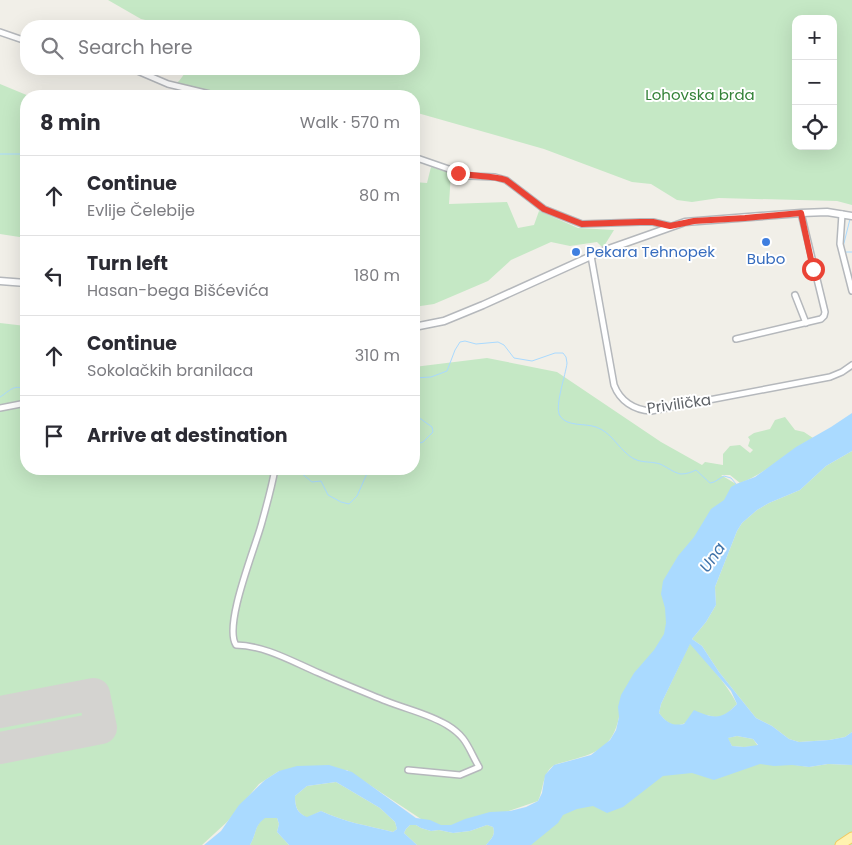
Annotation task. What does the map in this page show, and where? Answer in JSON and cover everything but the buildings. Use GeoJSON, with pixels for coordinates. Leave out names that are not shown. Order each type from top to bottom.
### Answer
{"type":"FeatureCollection","features":[{"type":"Feature","properties":{"kind":"main road"},"geometry":{"type":"LineString","coordinates":[[840,845],[852,837]]}},
{"type":"Feature","properties":{"kind":"street"},"geometry":{"type":"LineString","coordinates":[[0,32],[20,39]]}},
{"type":"Feature","properties":{"kind":"street"},"geometry":{"type":"LineString","coordinates":[[147,75],[168,84],[193,90]]}},
{"type":"Feature","properties":{"kind":"street"},"geometry":{"type":"LineString","coordinates":[[420,159],[469,176],[495,177],[506,180],[544,209],[582,224],[653,222],[670,226]]}},
{"type":"Feature","properties":{"kind":"street"},"geometry":{"type":"LineString","coordinates":[[420,326],[444,320],[468,311],[591,256],[670,226],[694,221],[801,213],[827,212],[852,216]]}},
{"type":"Feature","properties":{"kind":"street"},"geometry":{"type":"LineString","coordinates":[[736,339],[806,323],[824,316],[825,312],[801,213]]}},
{"type":"Feature","properties":{"kind":"street"},"geometry":{"type":"LineString","coordinates":[[842,214],[840,244],[852,291]]}},
{"type":"Feature","properties":{"kind":"street","name":"Privilička"},"geometry":{"type":"LineString","coordinates":[[591,256],[614,385],[620,397],[638,410],[651,411],[821,379],[836,375],[852,365]]}},
{"type":"Feature","properties":{"kind":"street"},"geometry":{"type":"LineString","coordinates":[[0,281],[20,283]]}},
{"type":"Feature","properties":{"kind":"street"},"geometry":{"type":"LineString","coordinates":[[795,295],[806,323]]}},
{"type":"Feature","properties":{"kind":"street"},"geometry":{"type":"LineString","coordinates":[[0,408],[20,404]]}},
{"type":"Feature","properties":{"kind":"street"},"geometry":{"type":"LineString","coordinates":[[274,475],[262,523],[237,604],[232,635],[234,642],[236,645],[248,645],[284,656],[316,672],[448,725],[465,739],[479,767],[460,776],[408,770]]}},
{"type":"Feature","properties":{"kind":"green space","name":"Lohovska brda"},"geometry":{"type":"Polygon","coordinates":[[[108,0],[852,0],[852,205],[837,201],[719,198],[692,202],[677,200],[651,184],[632,182],[544,149],[420,114],[420,90],[193,90],[173,85],[184,75],[420,75],[420,20],[145,20],[108,0]]]}},
{"type":"Feature","properties":{"kind":"green space"},"geometry":{"type":"Polygon","coordinates":[[[0,84],[20,92],[20,237],[0,234],[0,84]]]}},
{"type":"Feature","properties":{"kind":"green space"},"geometry":{"type":"Polygon","coordinates":[[[431,167],[451,173],[449,204],[507,202],[518,228],[534,225],[539,211],[578,228],[614,230],[604,246],[597,242],[570,246],[551,242],[511,260],[488,281],[434,304],[420,306],[420,182],[427,183],[431,167]]]}},
{"type":"Feature","properties":{"kind":"green space"},"geometry":{"type":"Polygon","coordinates":[[[0,323],[20,325],[20,475],[420,475],[420,366],[487,358],[557,372],[661,442],[702,465],[705,462],[723,465],[723,454],[730,446],[740,445],[750,453],[753,450],[748,446],[750,440],[748,437],[754,433],[770,429],[775,420],[785,417],[795,430],[804,432],[813,438],[750,479],[740,483],[730,475],[721,475],[736,484],[688,560],[674,618],[619,717],[613,735],[603,747],[596,751],[559,763],[549,769],[538,801],[473,823],[448,827],[427,823],[347,770],[279,771],[259,784],[227,822],[202,845],[0,845],[0,323]]]}},
{"type":"Feature","properties":{"kind":"green space"},"geometry":{"type":"Polygon","coordinates":[[[852,451],[852,732],[845,737],[799,742],[789,739],[772,726],[756,718],[719,672],[702,646],[692,639],[706,622],[716,605],[715,587],[742,523],[757,510],[769,503],[800,490],[826,466],[852,451]]]}},
{"type":"Feature","properties":{"kind":"green space"},"geometry":{"type":"Polygon","coordinates":[[[690,643],[721,680],[737,704],[722,716],[703,716],[680,725],[670,724],[659,713],[661,704],[690,643]]]}},
{"type":"Feature","properties":{"kind":"green space"},"geometry":{"type":"Polygon","coordinates":[[[737,736],[753,739],[758,746],[732,746],[727,738],[737,736]]]}},
{"type":"Feature","properties":{"kind":"green space"},"geometry":{"type":"Polygon","coordinates":[[[761,760],[809,767],[828,764],[852,765],[852,845],[526,845],[563,813],[673,768],[761,760]]]}},
{"type":"Feature","properties":{"kind":"green space"},"geometry":{"type":"Polygon","coordinates":[[[336,782],[380,808],[395,822],[397,829],[393,832],[366,826],[321,811],[307,818],[301,814],[296,806],[295,796],[307,786],[336,782]]]}},
{"type":"Feature","properties":{"kind":"green space"},"geometry":{"type":"Polygon","coordinates":[[[264,818],[277,818],[279,824],[277,832],[289,845],[250,845],[257,827],[264,818]]]}},
{"type":"Feature","properties":{"kind":"green space"},"geometry":{"type":"Polygon","coordinates":[[[410,825],[416,825],[431,831],[439,830],[453,833],[470,831],[487,825],[493,827],[494,832],[493,837],[486,845],[417,845],[404,833],[410,825]]]}},
{"type":"Feature","properties":{"kind":"water","name":"Una"},"geometry":{"type":"Polygon","coordinates":[[[852,413],[852,451],[826,466],[800,490],[769,503],[757,510],[742,523],[715,587],[716,605],[706,622],[692,639],[702,646],[719,672],[756,718],[772,726],[789,739],[799,742],[829,740],[845,737],[852,732],[852,765],[828,764],[809,767],[760,764],[714,780],[692,773],[663,776],[623,807],[607,813],[593,806],[577,809],[563,815],[558,823],[531,845],[486,845],[493,837],[494,832],[493,827],[487,825],[470,831],[453,833],[439,830],[431,831],[416,825],[410,825],[404,833],[417,845],[289,845],[277,832],[279,824],[277,818],[265,818],[257,827],[250,845],[204,845],[221,831],[239,805],[265,780],[279,771],[297,766],[329,765],[352,772],[416,818],[430,820],[441,825],[451,825],[490,812],[510,811],[526,807],[538,801],[542,793],[545,775],[554,765],[591,755],[610,740],[616,730],[621,695],[634,673],[654,650],[664,634],[666,623],[665,608],[661,594],[663,581],[711,509],[724,500],[731,487],[755,477],[796,447],[852,413]],[[690,644],[661,704],[659,713],[667,721],[676,725],[684,724],[694,710],[707,715],[717,716],[727,713],[737,704],[731,691],[690,644]],[[737,736],[728,738],[732,746],[758,745],[753,739],[737,736]],[[336,782],[307,786],[295,796],[295,803],[301,814],[307,817],[321,811],[366,826],[393,832],[397,829],[395,822],[380,808],[336,782]]]}},
{"type":"Feature","properties":{"kind":"waterway"},"geometry":{"type":"LineString","coordinates":[[0,154],[20,154]]}},
{"type":"Feature","properties":{"kind":"waterway"},"geometry":{"type":"LineString","coordinates":[[843,247],[850,219]]}},
{"type":"Feature","properties":{"kind":"waterway"},"geometry":{"type":"LineString","coordinates":[[844,251],[852,252]]}},
{"type":"Feature","properties":{"kind":"waterway"},"geometry":{"type":"LineString","coordinates":[[420,378],[431,377],[447,371],[455,350],[460,342],[465,341],[476,344],[498,342],[504,345],[514,358],[532,361],[555,353],[563,353],[567,363],[558,405],[560,416],[563,419],[567,422],[601,429],[634,459],[660,464],[681,474],[696,470],[710,483],[724,476],[731,478],[736,484]]}},
{"type":"Feature","properties":{"kind":"waterway"},"geometry":{"type":"LineString","coordinates":[[0,397],[9,390],[20,388]]}},
{"type":"Feature","properties":{"kind":"waterway"},"geometry":{"type":"LineString","coordinates":[[420,418],[432,427],[433,432],[420,443]]}},
{"type":"Feature","properties":{"kind":"waterway"},"geometry":{"type":"LineString","coordinates":[[304,475],[312,482],[321,481],[328,495],[349,504],[357,496],[366,475]]}},
{"type":"Feature","properties":{"kind":"runway"},"geometry":{"type":"LineString","coordinates":[[0,712],[94,694],[101,728],[0,748]]}},
{"type":"Feature","properties":{"kind":"place","name":"Bubo"},"geometry":{"type":"Point","coordinates":[766,242]}},
{"type":"Feature","properties":{"kind":"place","name":"Pekara Tehnopek"},"geometry":{"type":"Point","coordinates":[576,252]}},
{"type":"Feature","properties":{"kind":"route"},"geometry":{"type":"LineString","coordinates":[[458,173],[506,180],[547,211],[582,224],[653,222],[670,226],[694,221],[801,213],[813,269]]}}]}
